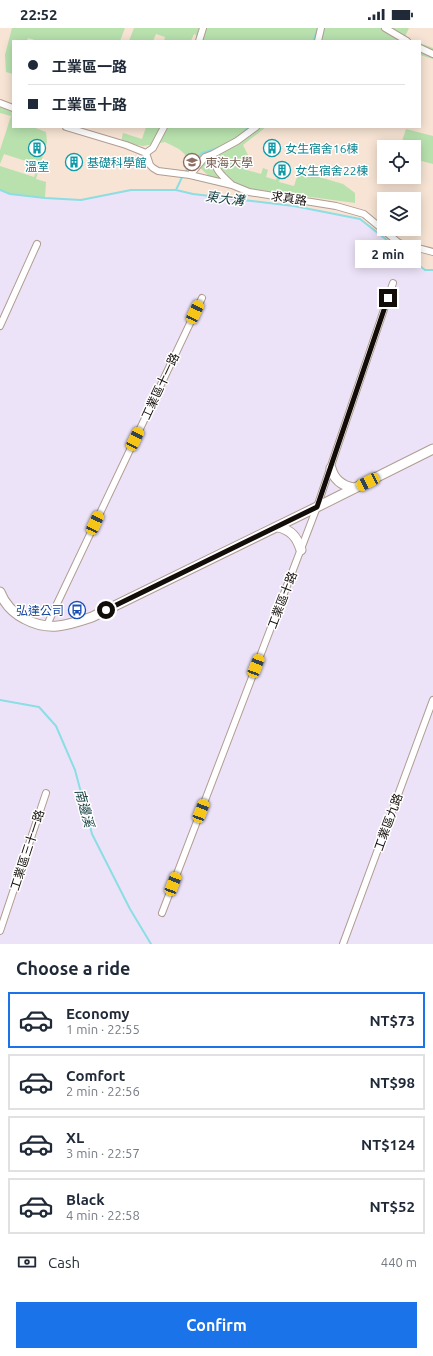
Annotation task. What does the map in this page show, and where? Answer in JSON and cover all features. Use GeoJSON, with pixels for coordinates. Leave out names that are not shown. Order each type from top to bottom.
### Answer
{"type":"FeatureCollection","features":[{"type":"Feature","properties":{"kind":"street"},"geometry":{"type":"LineString","coordinates":[[199,40],[203,28]]}},
{"type":"Feature","properties":{"kind":"street"},"geometry":{"type":"LineString","coordinates":[[318,40],[320,28]]}},
{"type":"Feature","properties":{"kind":"street"},"geometry":{"type":"LineString","coordinates":[[385,28],[405,40]]}},
{"type":"Feature","properties":{"kind":"street"},"geometry":{"type":"LineString","coordinates":[[421,48],[433,54]]}},
{"type":"Feature","properties":{"kind":"street"},"geometry":{"type":"LineString","coordinates":[[0,103],[12,108]]}},
{"type":"Feature","properties":{"kind":"street"},"geometry":{"type":"LineString","coordinates":[[69,128],[126,145],[146,153],[153,148],[163,128]]}},
{"type":"Feature","properties":{"kind":"street"},"geometry":{"type":"LineString","coordinates":[[190,175],[205,157],[237,141],[255,128]]}},
{"type":"Feature","properties":{"kind":"street","name":"求真路"},"geometry":{"type":"LineString","coordinates":[[146,153],[150,165],[158,171],[190,175],[232,185],[249,192],[336,206],[364,214],[399,243],[433,252]]}},
{"type":"Feature","properties":{"kind":"street"},"geometry":{"type":"LineString","coordinates":[[213,154],[214,162],[218,171],[232,185]]}},
{"type":"Feature","properties":{"kind":"street"},"geometry":{"type":"LineString","coordinates":[[0,326],[37,244]]}},
{"type":"Feature","properties":{"kind":"street","name":"工業區十路"},"geometry":{"type":"LineString","coordinates":[[162,913],[317,507],[393,283]]}},
{"type":"Feature","properties":{"kind":"street","name":"工業區十一路"},"geometry":{"type":"LineString","coordinates":[[46,626],[202,298]]}},
{"type":"Feature","properties":{"kind":"street"},"geometry":{"type":"LineString","coordinates":[[0,592],[4,602],[15,614],[37,625],[54,627],[67,625],[92,617],[433,449]]}},
{"type":"Feature","properties":{"kind":"street"},"geometry":{"type":"LineString","coordinates":[[331,468],[332,474],[336,479],[354,488]]}},
{"type":"Feature","properties":{"kind":"street"},"geometry":{"type":"LineString","coordinates":[[278,526],[288,530],[294,535],[301,550]]}},
{"type":"Feature","properties":{"kind":"street","name":"工業區九路"},"geometry":{"type":"LineString","coordinates":[[343,944],[433,700]]}},
{"type":"Feature","properties":{"kind":"street","name":"工業區三十一路"},"geometry":{"type":"LineString","coordinates":[[0,931],[46,793]]}},
{"type":"Feature","properties":{"kind":"shaded area","name":"東海大學"},"geometry":{"type":"Polygon","coordinates":[[[0,28],[433,28],[433,270],[425,270],[382,236],[421,236],[421,192],[377,192],[377,232],[360,219],[294,206],[193,194],[176,190],[131,190],[81,200],[10,194],[0,190],[0,28]]]}},
{"type":"Feature","properties":{"kind":"shaded area"},"geometry":{"type":"Polygon","coordinates":[[[0,190],[10,194],[81,200],[131,190],[176,190],[193,194],[294,206],[360,219],[377,232],[377,236],[382,236],[425,270],[433,270],[433,944],[0,944],[0,190]]]}},
{"type":"Feature","properties":{"kind":"green space"},"geometry":{"type":"Polygon","coordinates":[[[12,28],[125,28],[120,40],[35,40],[28,38],[27,40],[12,40],[12,74],[6,72],[5,55],[12,28]]]}},
{"type":"Feature","properties":{"kind":"green space"},"geometry":{"type":"Polygon","coordinates":[[[134,28],[409,28],[404,39],[408,40],[196,40],[196,35],[194,34],[191,40],[164,40],[165,37],[156,34],[153,40],[129,40],[134,28]]]}},
{"type":"Feature","properties":{"kind":"green space"},"geometry":{"type":"Polygon","coordinates":[[[421,43],[433,48],[433,59],[421,55],[421,43]]]}},
{"type":"Feature","properties":{"kind":"green space"},"geometry":{"type":"Polygon","coordinates":[[[0,103],[12,108],[12,128],[36,128],[46,132],[47,142],[36,179],[46,182],[45,198],[10,194],[0,190],[0,166],[34,177],[38,165],[4,154],[0,164],[0,150],[11,116],[0,113],[0,103]]]}},
{"type":"Feature","properties":{"kind":"green space"},"geometry":{"type":"Polygon","coordinates":[[[146,128],[265,128],[243,145],[248,155],[243,169],[261,174],[263,168],[268,170],[266,177],[276,180],[278,174],[281,175],[279,182],[294,186],[299,171],[343,184],[355,193],[355,203],[245,188],[209,176],[179,149],[165,142],[143,146],[121,142],[123,133],[142,139],[146,128]]]}},
{"type":"Feature","properties":{"kind":"green space"},"geometry":{"type":"Polygon","coordinates":[[[406,129],[433,136],[433,164],[421,161],[421,140],[402,140],[406,129]]]}},
{"type":"Feature","properties":{"kind":"waterway"},"geometry":{"type":"LineString","coordinates":[[313,40],[318,29]]}},
{"type":"Feature","properties":{"kind":"waterway"},"geometry":{"type":"LineString","coordinates":[[241,135],[248,128]]}},
{"type":"Feature","properties":{"kind":"waterway"},"geometry":{"type":"LineString","coordinates":[[176,190],[184,173],[202,153],[221,147]]}},
{"type":"Feature","properties":{"kind":"waterway","name":"東大溝"},"geometry":{"type":"LineString","coordinates":[[0,190],[10,194],[81,200],[131,190],[176,190],[193,194],[294,206],[360,219],[425,270],[433,270]]}},
{"type":"Feature","properties":{"kind":"waterway","name":"南邊溪"},"geometry":{"type":"LineString","coordinates":[[0,700],[39,707],[56,726],[75,770],[92,834],[130,909],[151,944]]}},
{"type":"Feature","properties":{"kind":"place","name":"溫室"},"geometry":{"type":"Point","coordinates":[37,148]}},
{"type":"Feature","properties":{"kind":"place","name":"女生宿舍16棟"},"geometry":{"type":"Point","coordinates":[272,148]}},
{"type":"Feature","properties":{"kind":"place","name":"基礎科學館"},"geometry":{"type":"Point","coordinates":[74,162]}},
{"type":"Feature","properties":{"kind":"place","name":"東海大學"},"geometry":{"type":"Point","coordinates":[192,162]}},
{"type":"Feature","properties":{"kind":"place","name":"女生宿舍22棟"},"geometry":{"type":"Point","coordinates":[282,170]}},
{"type":"Feature","properties":{"kind":"place","name":"弘達公司"},"geometry":{"type":"Point","coordinates":[77,610]}},
{"type":"Feature","properties":{"kind":"route"},"geometry":{"type":"LineString","coordinates":[[106,610],[317,507],[388,298]]}}]}
